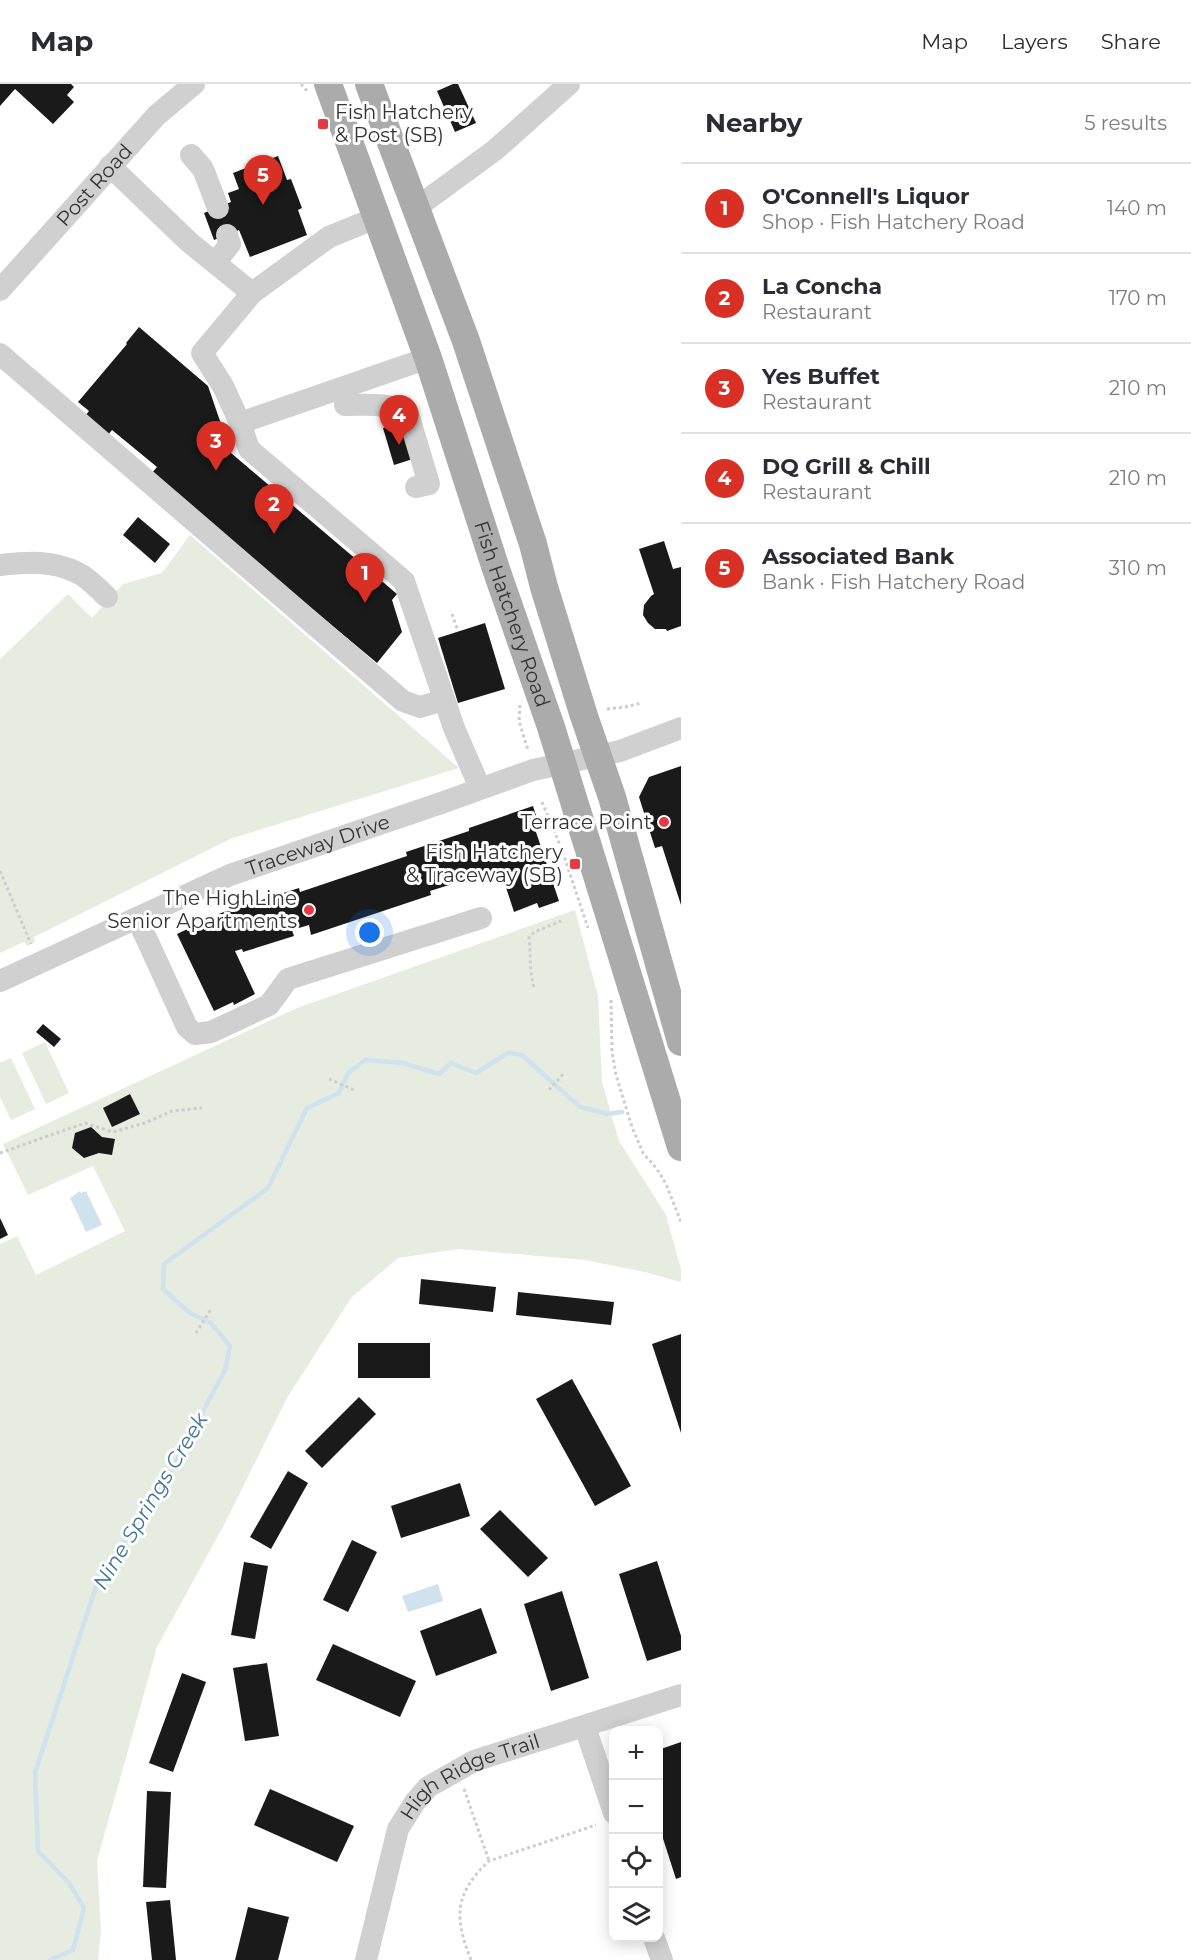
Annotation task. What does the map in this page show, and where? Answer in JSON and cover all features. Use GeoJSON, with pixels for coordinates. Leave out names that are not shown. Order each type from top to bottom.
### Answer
{"type":"FeatureCollection","features":[{"type":"Feature","properties":{"kind":"main road","name":"Fish Hatchery Road"},"geometry":{"type":"LineString","coordinates":[[369,84],[466,341],[533,544],[544,586],[579,760],[681,1147]]}},
{"type":"Feature","properties":{"kind":"main road","name":"Fish Hatchery Road"},"geometry":{"type":"LineString","coordinates":[[317,86],[378,218],[579,760],[612,797],[681,1042]]}},
{"type":"Feature","properties":{"kind":"main road"},"geometry":{"type":"LineString","coordinates":[[428,358],[437,357],[454,368],[477,395],[494,426]]}},
{"type":"Feature","properties":{"kind":"street"},"geometry":{"type":"LineString","coordinates":[[416,208],[495,150],[569,84]]}},
{"type":"Feature","properties":{"kind":"street","name":"Post Road"},"geometry":{"type":"LineString","coordinates":[[0,290],[157,114],[176,88]]}},
{"type":"Feature","properties":{"kind":"street"},"geometry":{"type":"LineString","coordinates":[[191,155],[204,169],[218,208]]}},
{"type":"Feature","properties":{"kind":"street"},"geometry":{"type":"LineString","coordinates":[[110,166],[189,242],[252,293]]}},
{"type":"Feature","properties":{"kind":"street"},"geometry":{"type":"LineString","coordinates":[[378,218],[329,237],[252,293],[202,353],[223,386],[249,449],[404,581],[454,728],[480,788]]}},
{"type":"Feature","properties":{"kind":"street"},"geometry":{"type":"LineString","coordinates":[[215,263],[230,244],[227,235]]}},
{"type":"Feature","properties":{"kind":"street"},"geometry":{"type":"LineString","coordinates":[[0,354],[403,701],[420,707],[444,700]]}},
{"type":"Feature","properties":{"kind":"street"},"geometry":{"type":"LineString","coordinates":[[240,423],[428,358]]}},
{"type":"Feature","properties":{"kind":"street"},"geometry":{"type":"LineString","coordinates":[[345,405],[385,405],[408,414],[429,484],[416,487]]}},
{"type":"Feature","properties":{"kind":"street"},"geometry":{"type":"LineString","coordinates":[[0,565],[34,561],[62,566],[80,573],[107,597]]}},
{"type":"Feature","properties":{"kind":"street","name":"Traceway Drive"},"geometry":{"type":"LineString","coordinates":[[0,981],[230,875],[533,770],[620,751],[681,728]]}},
{"type":"Feature","properties":{"kind":"street"},"geometry":{"type":"LineString","coordinates":[[137,918],[187,1027],[195,1034],[211,1032],[269,1005],[288,979],[481,918]]}},
{"type":"Feature","properties":{"kind":"street","name":"High Ridge Trail"},"geometry":{"type":"LineString","coordinates":[[366,1960],[398,1830],[415,1802],[428,1787],[474,1761],[681,1695]]}},
{"type":"Feature","properties":{"kind":"street"},"geometry":{"type":"LineString","coordinates":[[585,1727],[605,1819]]}},
{"type":"Feature","properties":{"kind":"street"},"geometry":{"type":"LineString","coordinates":[[655,1942],[662,1960]]}},
{"type":"Feature","properties":{"kind":"path"},"geometry":{"type":"LineString","coordinates":[[301,84],[317,86]]}},
{"type":"Feature","properties":{"kind":"path"},"geometry":{"type":"LineString","coordinates":[[452,614],[458,631]]}},
{"type":"Feature","properties":{"kind":"path"},"geometry":{"type":"LineString","coordinates":[[607,709],[641,703]]}},
{"type":"Feature","properties":{"kind":"path"},"geometry":{"type":"LineString","coordinates":[[523,735],[528,750]]}},
{"type":"Feature","properties":{"kind":"path"},"geometry":{"type":"LineString","coordinates":[[542,802],[562,850],[588,928]]}},
{"type":"Feature","properties":{"kind":"path"},"geometry":{"type":"LineString","coordinates":[[0,871],[31,944]]}},
{"type":"Feature","properties":{"kind":"path"},"geometry":{"type":"LineString","coordinates":[[534,987],[529,964],[529,938],[534,932],[561,921]]}},
{"type":"Feature","properties":{"kind":"path"},"geometry":{"type":"LineString","coordinates":[[611,995],[612,1052],[616,1075],[632,1127],[643,1153],[666,1184],[681,1222]]}},
{"type":"Feature","properties":{"kind":"path"},"geometry":{"type":"LineString","coordinates":[[549,1089],[564,1073]]}},
{"type":"Feature","properties":{"kind":"path"},"geometry":{"type":"LineString","coordinates":[[329,1079],[354,1090]]}},
{"type":"Feature","properties":{"kind":"path"},"geometry":{"type":"LineString","coordinates":[[0,1153],[85,1123],[113,1132],[145,1123],[172,1111],[202,1108]]}},
{"type":"Feature","properties":{"kind":"path"},"geometry":{"type":"LineString","coordinates":[[196,1333],[211,1309]]}},
{"type":"Feature","properties":{"kind":"path"},"geometry":{"type":"LineString","coordinates":[[464,1790],[489,1861]]}},
{"type":"Feature","properties":{"kind":"path"},"geometry":{"type":"LineString","coordinates":[[471,1960],[459,1923],[466,1888],[476,1873],[489,1861],[605,1819]]}},
{"type":"Feature","properties":{"kind":"shaded area"},"geometry":{"type":"Polygon","coordinates":[[[190,535],[459,768],[230,839],[34,937],[35,942],[27,946],[24,942],[0,953],[0,659],[68,594],[92,618],[123,584],[162,573],[190,535]]]}},
{"type":"Feature","properties":{"kind":"shaded area"},"geometry":{"type":"Polygon","coordinates":[[[575,910],[598,996],[602,1082],[619,1141],[666,1215],[681,1269],[681,1282],[585,1260],[459,1249],[398,1258],[351,1298],[287,1398],[225,1523],[157,1647],[97,1861],[101,1930],[98,1960],[0,1960],[0,1244],[17,1236],[36,1275],[125,1231],[93,1166],[28,1195],[3,1144],[297,1008],[575,910]]]}},
{"type":"Feature","properties":{"kind":"shaded area"},"geometry":{"type":"Polygon","coordinates":[[[45,1042],[69,1093],[46,1104],[22,1053],[45,1042]]]}},
{"type":"Feature","properties":{"kind":"shaded area"},"geometry":{"type":"Polygon","coordinates":[[[11,1058],[35,1109],[11,1120],[0,1097],[0,1063],[11,1058]]]}},
{"type":"Feature","properties":{"kind":"water"},"geometry":{"type":"Polygon","coordinates":[[[80,1191],[81,1193],[86,1191],[102,1225],[86,1232],[70,1198],[80,1191]]]}},
{"type":"Feature","properties":{"kind":"water"},"geometry":{"type":"Polygon","coordinates":[[[438,1584],[443,1601],[408,1612],[402,1596],[438,1584]]]}},
{"type":"Feature","properties":{"kind":"building"},"geometry":{"type":"Polygon","coordinates":[[[0,84],[71,84],[74,87],[67,95],[74,102],[53,124],[15,89],[0,106],[0,84]]]}},
{"type":"Feature","properties":{"kind":"building"},"geometry":{"type":"Polygon","coordinates":[[[458,84],[476,123],[455,132],[437,91],[458,84]]]}},
{"type":"Feature","properties":{"kind":"building"},"geometry":{"type":"Polygon","coordinates":[[[278,156],[287,180],[291,179],[302,208],[298,210],[307,235],[250,257],[239,230],[214,240],[204,213],[231,202],[228,193],[239,189],[233,173],[278,156]]]}},
{"type":"Feature","properties":{"kind":"building"},"geometry":{"type":"Polygon","coordinates":[[[139,327],[208,386],[231,453],[397,594],[392,600],[402,632],[377,663],[151,474],[157,467],[112,430],[104,440],[81,421],[89,411],[78,402],[139,327]]]}},
{"type":"Feature","properties":{"kind":"building"},"geometry":{"type":"Polygon","coordinates":[[[404,421],[416,458],[394,465],[383,428],[404,421]]]}},
{"type":"Feature","properties":{"kind":"building"},"geometry":{"type":"Polygon","coordinates":[[[138,517],[170,544],[155,563],[123,535],[138,517]]]}},
{"type":"Feature","properties":{"kind":"building"},"geometry":{"type":"Polygon","coordinates":[[[664,541],[673,569],[681,567],[681,626],[667,631],[666,629],[655,629],[643,615],[644,605],[654,594],[639,549],[664,541]]]}},
{"type":"Feature","properties":{"kind":"building"},"geometry":{"type":"Polygon","coordinates":[[[485,623],[505,689],[458,703],[438,638],[485,623]]]}},
{"type":"Feature","properties":{"kind":"building","name":"Terrace Point"},"geometry":{"type":"Polygon","coordinates":[[[681,766],[681,905],[662,846],[655,848],[639,797],[649,777],[681,766]]]}},
{"type":"Feature","properties":{"kind":"building","name":"The HighLine Senior Apartments"},"geometry":{"type":"Polygon","coordinates":[[[533,806],[540,828],[535,829],[559,901],[539,908],[537,903],[514,912],[500,869],[430,891],[431,895],[311,935],[309,925],[292,930],[294,936],[243,952],[242,949],[235,951],[255,994],[234,1005],[233,1002],[214,1011],[177,934],[221,913],[299,888],[300,892],[407,856],[406,852],[533,806]]]}},
{"type":"Feature","properties":{"kind":"building"},"geometry":{"type":"Polygon","coordinates":[[[43,1024],[61,1039],[54,1047],[36,1032],[43,1024]]]}},
{"type":"Feature","properties":{"kind":"building"},"geometry":{"type":"Polygon","coordinates":[[[130,1094],[140,1114],[112,1127],[103,1108],[130,1094]]]}},
{"type":"Feature","properties":{"kind":"building"},"geometry":{"type":"Polygon","coordinates":[[[91,1127],[102,1137],[115,1139],[112,1155],[99,1153],[84,1158],[72,1148],[75,1133],[91,1127]]]}},
{"type":"Feature","properties":{"kind":"building"},"geometry":{"type":"Polygon","coordinates":[[[0,1218],[8,1235],[0,1239],[0,1218]]]}},
{"type":"Feature","properties":{"kind":"building"},"geometry":{"type":"Polygon","coordinates":[[[421,1279],[496,1287],[493,1312],[419,1304],[421,1279]]]}},
{"type":"Feature","properties":{"kind":"building"},"geometry":{"type":"Polygon","coordinates":[[[518,1292],[614,1302],[611,1325],[516,1315],[518,1292]]]}},
{"type":"Feature","properties":{"kind":"building"},"geometry":{"type":"Polygon","coordinates":[[[681,1334],[681,1433],[652,1344],[681,1334]]]}},
{"type":"Feature","properties":{"kind":"building"},"geometry":{"type":"Polygon","coordinates":[[[358,1343],[430,1343],[430,1378],[358,1378],[358,1343]]]}},
{"type":"Feature","properties":{"kind":"building"},"geometry":{"type":"Polygon","coordinates":[[[572,1379],[631,1486],[595,1506],[536,1399],[572,1379]]]}},
{"type":"Feature","properties":{"kind":"building"},"geometry":{"type":"Polygon","coordinates":[[[359,1397],[376,1414],[322,1468],[305,1451],[359,1397]]]}},
{"type":"Feature","properties":{"kind":"building"},"geometry":{"type":"Polygon","coordinates":[[[288,1471],[308,1483],[271,1549],[250,1537],[288,1471]]]}},
{"type":"Feature","properties":{"kind":"building"},"geometry":{"type":"Polygon","coordinates":[[[460,1483],[470,1516],[401,1538],[391,1506],[460,1483]]]}},
{"type":"Feature","properties":{"kind":"building"},"geometry":{"type":"Polygon","coordinates":[[[500,1510],[548,1558],[528,1577],[480,1529],[500,1510]]]}},
{"type":"Feature","properties":{"kind":"building"},"geometry":{"type":"Polygon","coordinates":[[[352,1540],[377,1552],[348,1612],[323,1600],[352,1540]]]}},
{"type":"Feature","properties":{"kind":"building"},"geometry":{"type":"Polygon","coordinates":[[[657,1561],[681,1636],[681,1650],[647,1661],[619,1574],[657,1561]]]}},
{"type":"Feature","properties":{"kind":"building"},"geometry":{"type":"Polygon","coordinates":[[[244,1562],[268,1566],[255,1639],[231,1635],[244,1562]]]}},
{"type":"Feature","properties":{"kind":"building"},"geometry":{"type":"Polygon","coordinates":[[[562,1591],[589,1678],[551,1691],[524,1604],[562,1591]]]}},
{"type":"Feature","properties":{"kind":"building"},"geometry":{"type":"Polygon","coordinates":[[[481,1608],[497,1653],[436,1676],[420,1631],[481,1608]]]}},
{"type":"Feature","properties":{"kind":"building"},"geometry":{"type":"Polygon","coordinates":[[[333,1644],[416,1681],[400,1717],[316,1680],[333,1644]]]}},
{"type":"Feature","properties":{"kind":"building"},"geometry":{"type":"Polygon","coordinates":[[[267,1663],[279,1736],[245,1741],[233,1668],[267,1663]]]}},
{"type":"Feature","properties":{"kind":"building"},"geometry":{"type":"Polygon","coordinates":[[[182,1673],[206,1682],[173,1772],[149,1763],[182,1673]]]}},
{"type":"Feature","properties":{"kind":"building"},"geometry":{"type":"Polygon","coordinates":[[[681,1742],[681,1877],[676,1879],[663,1839],[663,1748],[681,1742]]]}},
{"type":"Feature","properties":{"kind":"building"},"geometry":{"type":"Polygon","coordinates":[[[270,1789],[354,1826],[337,1862],[254,1825],[270,1789]]]}},
{"type":"Feature","properties":{"kind":"building"},"geometry":{"type":"Polygon","coordinates":[[[147,1791],[171,1792],[166,1888],[143,1887],[147,1791]]]}},
{"type":"Feature","properties":{"kind":"building"},"geometry":{"type":"Polygon","coordinates":[[[170,1900],[176,1960],[152,1960],[146,1902],[170,1900]]]}},
{"type":"Feature","properties":{"kind":"building"},"geometry":{"type":"Polygon","coordinates":[[[248,1907],[289,1917],[278,1960],[235,1960],[248,1907]]]}},
{"type":"Feature","properties":{"kind":"waterway","name":"Nine Springs Creek"},"geometry":{"type":"LineString","coordinates":[[50,1960],[73,1950],[84,1908],[69,1883],[38,1851],[35,1773],[99,1577],[167,1479],[225,1370],[230,1346],[211,1323],[190,1313],[163,1289],[164,1264],[268,1188],[307,1108],[339,1093],[348,1073],[365,1060],[403,1063],[439,1074],[451,1063],[476,1073],[508,1053],[522,1055],[580,1107],[607,1114],[622,1112]]}},
{"type":"Feature","properties":{"kind":"place","name":"Fish Hatchery & Post (SB)"},"geometry":{"type":"Point","coordinates":[323,124]}},
{"type":"Feature","properties":{"kind":"place","name":"Associated Bank"},"geometry":{"type":"Point","coordinates":[263,205]}},
{"type":"Feature","properties":{"kind":"place","name":"DQ Grill & Chill"},"geometry":{"type":"Point","coordinates":[399,445]}},
{"type":"Feature","properties":{"kind":"place","name":"Yes Buffet"},"geometry":{"type":"Point","coordinates":[216,471]}},
{"type":"Feature","properties":{"kind":"place","name":"La Concha"},"geometry":{"type":"Point","coordinates":[274,534]}},
{"type":"Feature","properties":{"kind":"place","name":"O'Connell's Liquor"},"geometry":{"type":"Point","coordinates":[365,603]}},
{"type":"Feature","properties":{"kind":"place","name":"Terrace Point"},"geometry":{"type":"Point","coordinates":[664,822]}},
{"type":"Feature","properties":{"kind":"place","name":"Fish Hatchery & Traceway (SB)"},"geometry":{"type":"Point","coordinates":[575,864]}},
{"type":"Feature","properties":{"kind":"place","name":"The HighLine Senior Apartments"},"geometry":{"type":"Point","coordinates":[309,910]}}]}
